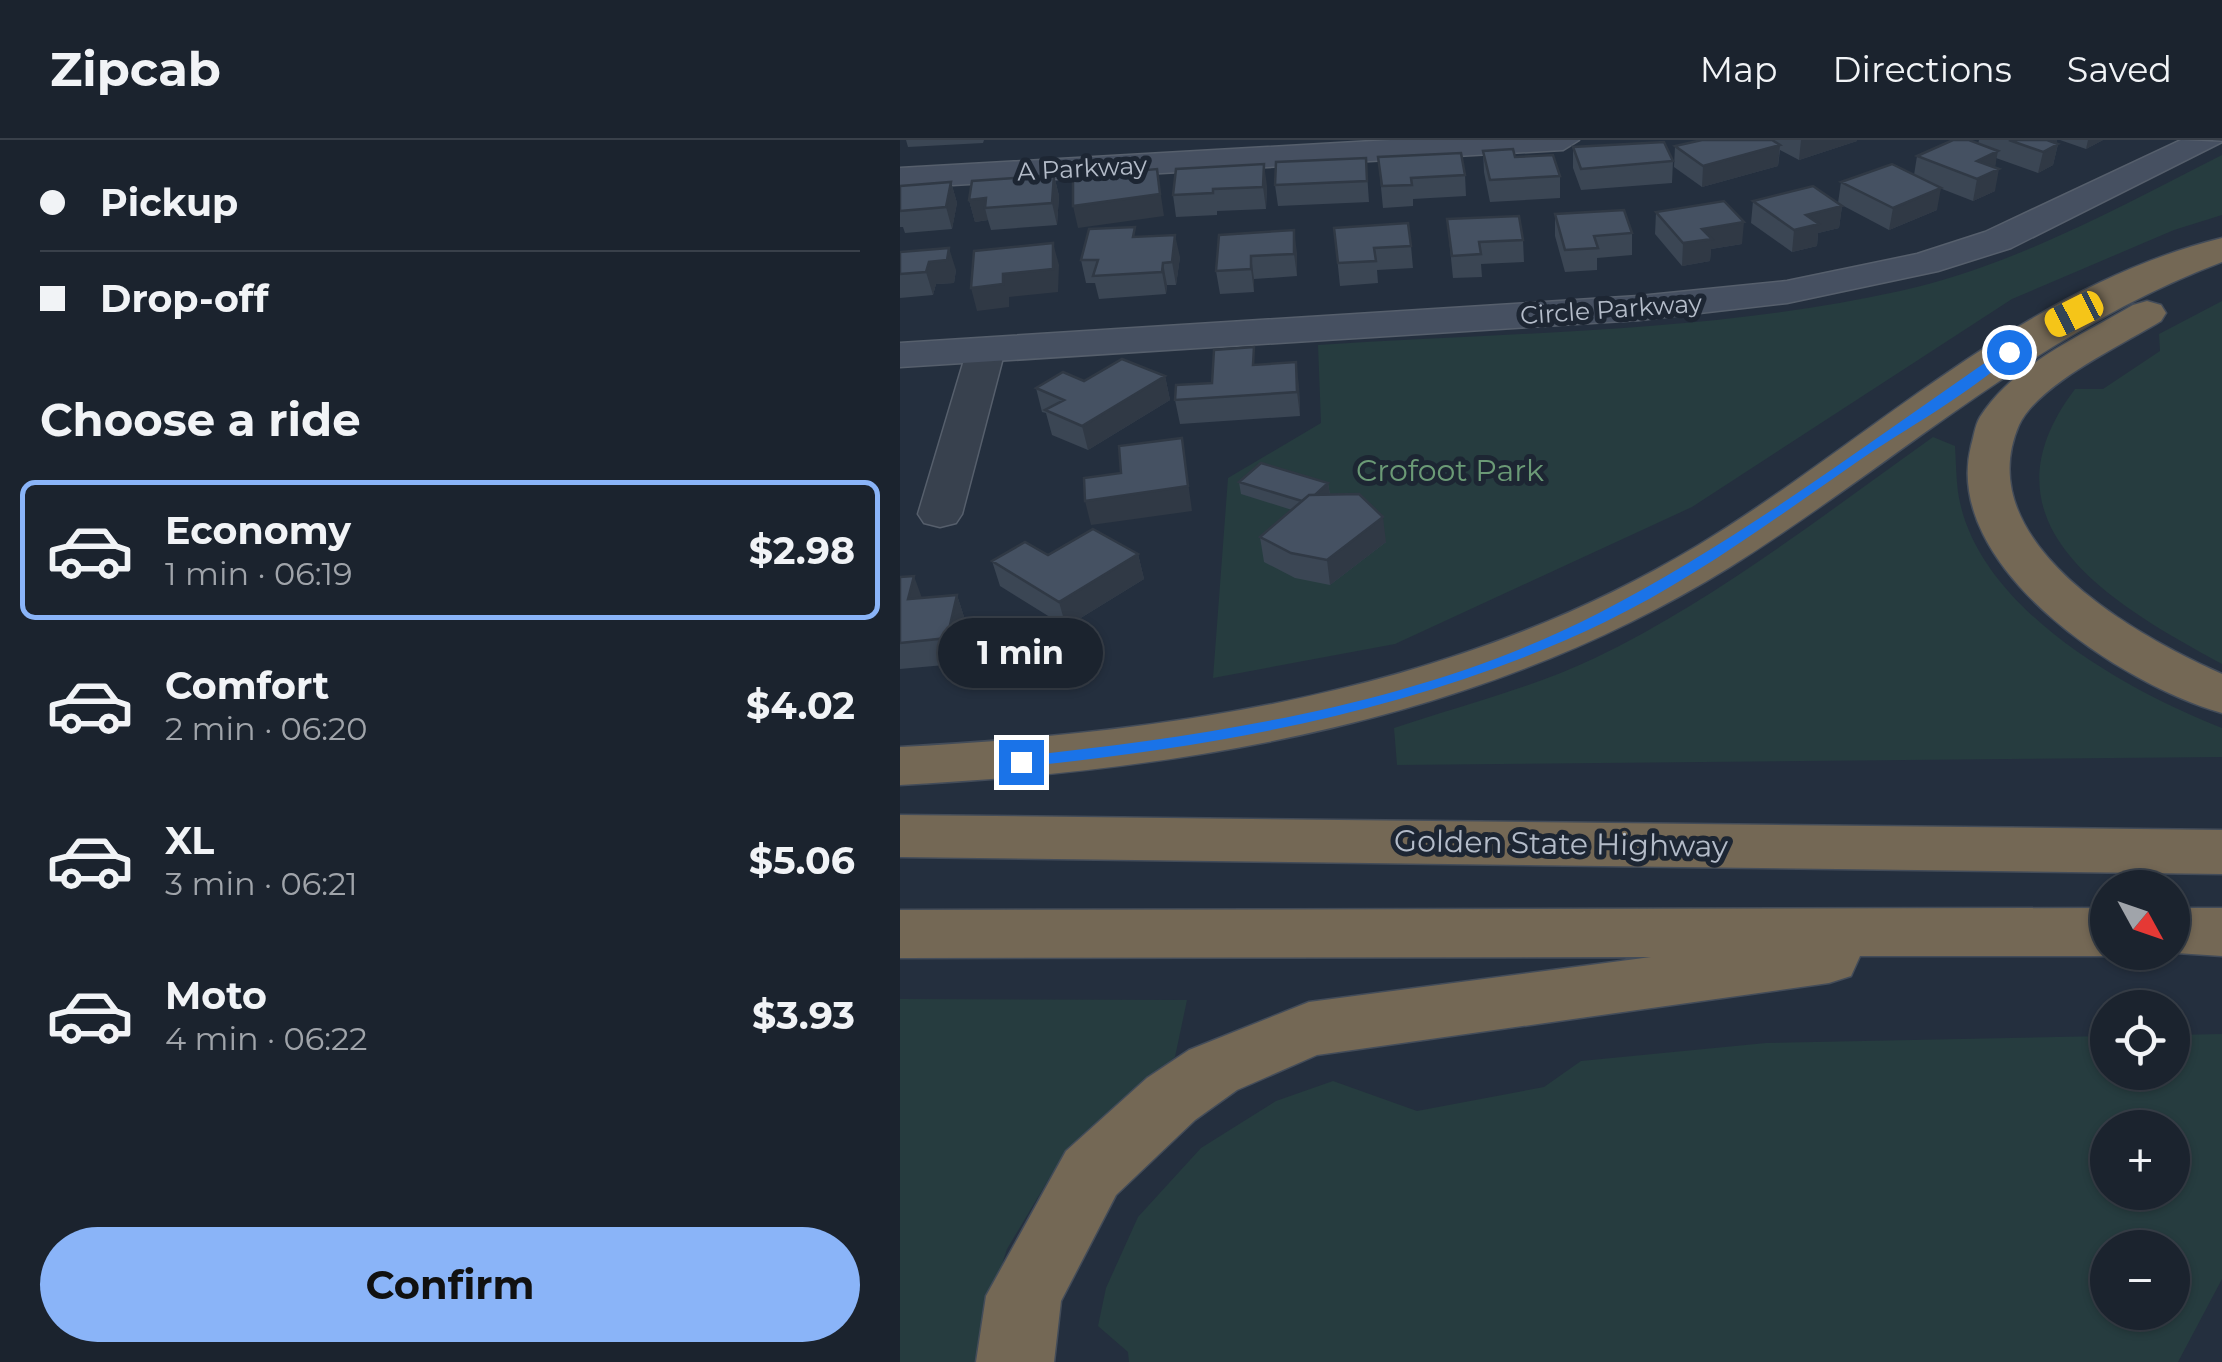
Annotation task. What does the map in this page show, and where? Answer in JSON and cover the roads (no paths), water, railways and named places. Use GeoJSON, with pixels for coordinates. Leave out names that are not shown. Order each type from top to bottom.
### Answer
{"type":"FeatureCollection","features":[{"type":"Feature","properties":{"kind":"highway"},"geometry":{"type":"LineString","coordinates":[[900,766],[1021,762],[1160,747],[1394,696],[1516,654],[1600,618],[1711,557],[2040,331],[2106,297],[2222,249]]}},
{"type":"Feature","properties":{"kind":"highway"},"geometry":{"type":"LineString","coordinates":[[2222,282],[2146,313],[2037,380],[1999,421],[1986,473],[2004,533],[2056,597],[2141,658],[2222,695]]}},
{"type":"Feature","properties":{"kind":"highway","name":"Golden State Highway"},"geometry":{"type":"LineString","coordinates":[[900,836],[2222,852]]}},
{"type":"Feature","properties":{"kind":"highway"},"geometry":{"type":"LineString","coordinates":[[1015,1362],[1024,1296],[1090,1173],[1171,1100],[1213,1070],[1309,1029],[2014,931]]}},
{"type":"Feature","properties":{"kind":"highway"},"geometry":{"type":"LineString","coordinates":[[900,934],[2090,932]]}},
{"type":"Feature","properties":{"kind":"highway"},"geometry":{"type":"LineString","coordinates":[[2190,932],[2222,932]]}},
{"type":"Feature","properties":{"kind":"street","name":"A Parkway"},"geometry":{"type":"LineString","coordinates":[[900,178],[1564,140]]}},
{"type":"Feature","properties":{"kind":"street","name":"Circle Parkway"},"geometry":{"type":"LineString","coordinates":[[900,355],[1638,308],[1787,292],[1925,263],[1998,240],[2207,140]]}},
{"type":"Feature","properties":{"kind":"street"},"geometry":{"type":"LineString","coordinates":[[940,514],[986,350]]}},
{"type":"Feature","properties":{"kind":"park label","name":"Crofoot Park"},"geometry":{"type":"Point","coordinates":[1450,471]}}]}
